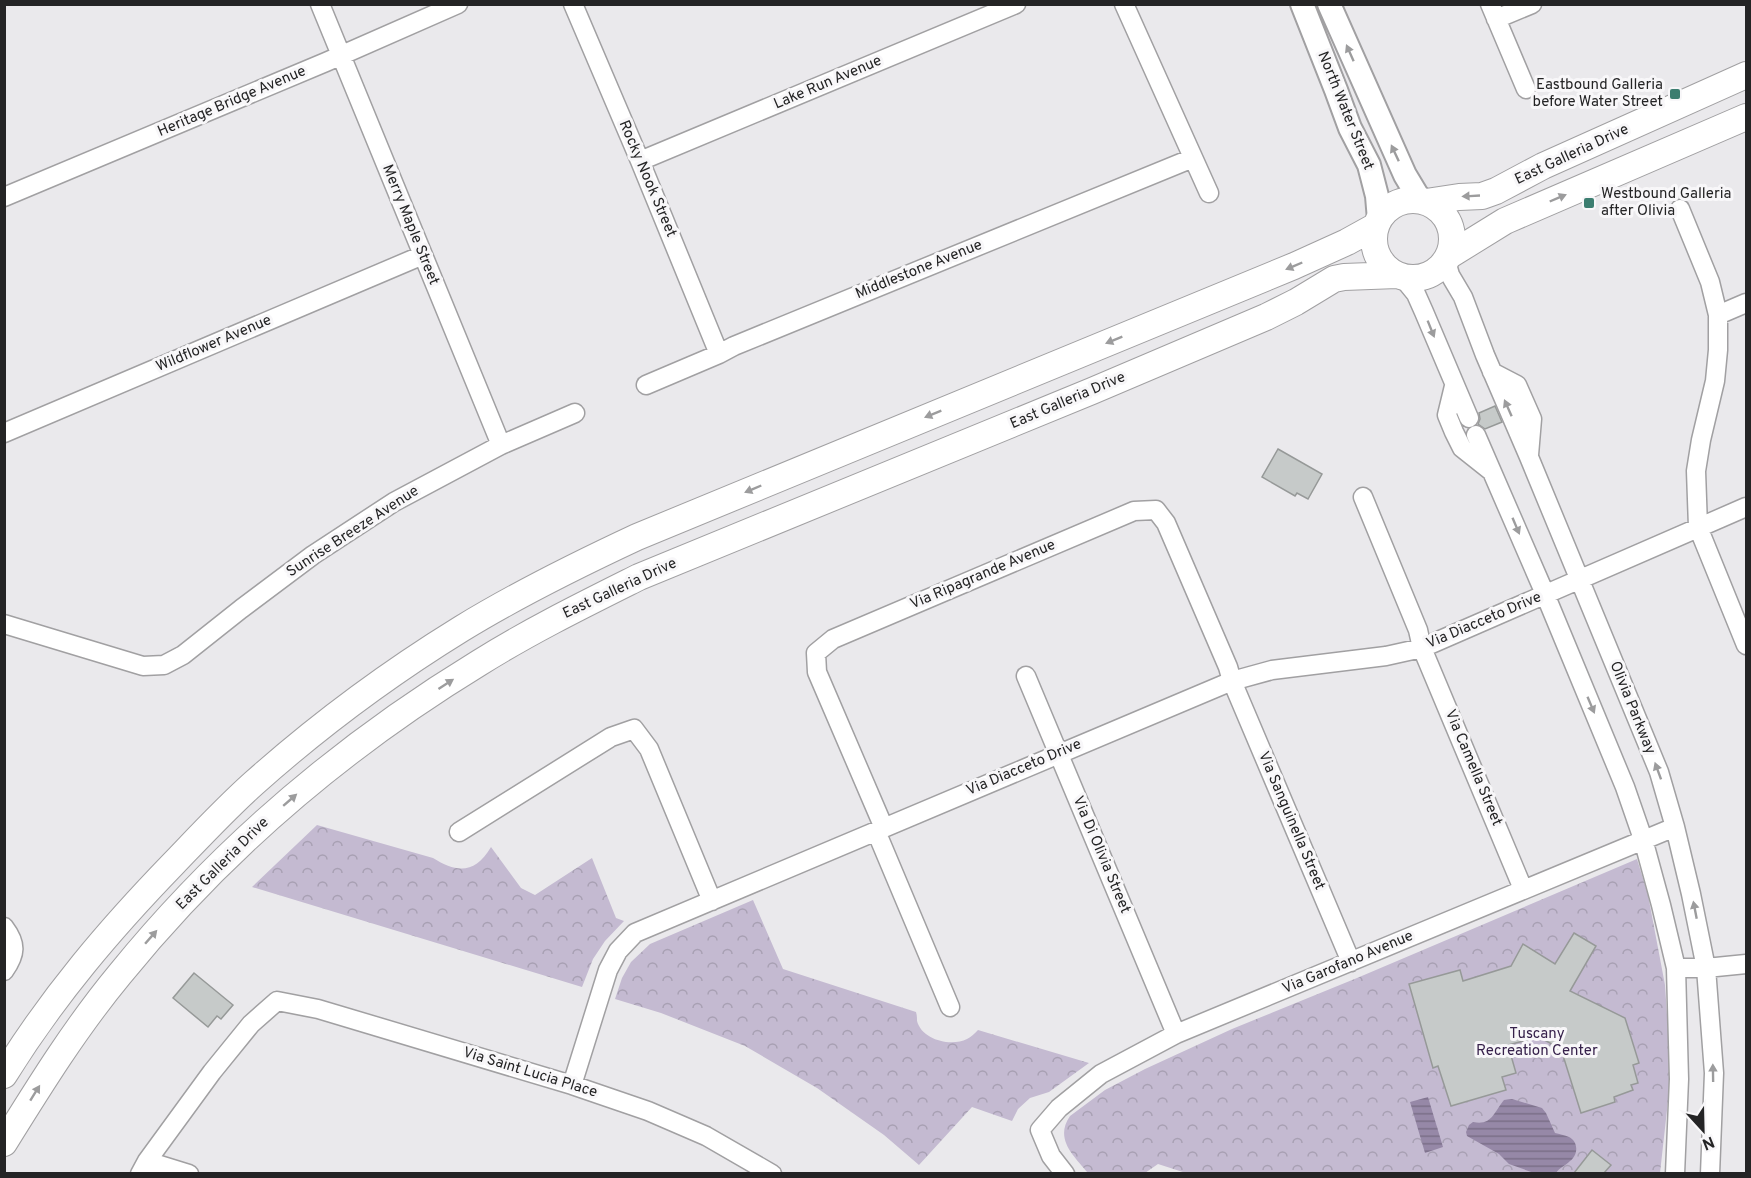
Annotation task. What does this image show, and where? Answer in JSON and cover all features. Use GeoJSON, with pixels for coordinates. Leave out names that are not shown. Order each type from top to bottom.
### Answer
{"type":"FeatureCollection","features":[{"type":"Feature","properties":{"kind":"main road","name":"East Galleria Drive"},"geometry":{"type":"LineString","coordinates":[[1424,202],[1482,196],[1496,191],[1543,166],[1746,75]]}},
{"type":"Feature","properties":{"kind":"main road"},"geometry":{"type":"LineString","coordinates":[[1448,258],[1505,220],[1746,117]]}},
{"type":"Feature","properties":{"kind":"main road"},"geometry":{"type":"LineString","coordinates":[[1405,201],[1424,202],[1441,211],[1449,221],[1453,233],[1452,246],[1448,258],[1440,269],[1430,276],[1416,279],[1400,277],[1381,264],[1375,252],[1373,239],[1377,223],[1382,214],[1392,205],[1405,201]]}},
{"type":"Feature","properties":{"kind":"main road"},"geometry":{"type":"LineString","coordinates":[[4,1075],[28,1036],[88,957],[136,902],[219,816],[254,783],[356,701],[460,630],[565,571],[638,537],[1283,270],[1347,242],[1377,223]]}},
{"type":"Feature","properties":{"kind":"main road","name":"East Galleria Drive"},"geometry":{"type":"LineString","coordinates":[[4,1143],[77,1031],[119,975],[197,887],[271,816],[316,778],[404,712],[479,662],[569,611],[639,578],[1266,317],[1334,279],[1400,277]]}},
{"type":"Feature","properties":{"kind":"street","name":"Merry Maple Street"},"geometry":{"type":"LineString","coordinates":[[320,4],[501,445]]}},
{"type":"Feature","properties":{"kind":"street","name":"Heritage Bridge Avenue"},"geometry":{"type":"LineString","coordinates":[[4,197],[341,56],[458,4]]}},
{"type":"Feature","properties":{"kind":"street","name":"Rocky Nook Street"},"geometry":{"type":"LineString","coordinates":[[573,4],[719,354]]}},
{"type":"Feature","properties":{"kind":"street","name":"Lake Run Avenue"},"geometry":{"type":"LineString","coordinates":[[640,161],[1016,4]]}},
{"type":"Feature","properties":{"kind":"street"},"geometry":{"type":"LineString","coordinates":[[1124,4],[1209,193]]}},
{"type":"Feature","properties":{"kind":"street","name":"North Water Street"},"geometry":{"type":"LineString","coordinates":[[1302,4],[1350,128],[1369,165],[1377,196],[1377,223]]}},
{"type":"Feature","properties":{"kind":"street","name":"North Water Street"},"geometry":{"type":"LineString","coordinates":[[1329,4],[1405,175],[1424,202]]}},
{"type":"Feature","properties":{"kind":"street"},"geometry":{"type":"LineString","coordinates":[[1526,89],[1493,12],[1532,4]]}},
{"type":"Feature","properties":{"kind":"street","name":"Middlestone Avenue"},"geometry":{"type":"LineString","coordinates":[[646,385],[734,346],[1193,158]]}},
{"type":"Feature","properties":{"kind":"street"},"geometry":{"type":"LineString","coordinates":[[1680,209],[1710,282],[1718,315],[1715,381],[1696,471],[1698,527],[1746,645]]}},
{"type":"Feature","properties":{"kind":"street","name":"Wildflower Avenue"},"geometry":{"type":"LineString","coordinates":[[4,433],[423,255]]}},
{"type":"Feature","properties":{"kind":"street","name":"Olivia Parkway"},"geometry":{"type":"LineString","coordinates":[[1448,258],[1450,275],[1463,297],[1492,372],[1517,385],[1532,419],[1529,457],[1659,772],[1675,827],[1706,968],[1714,1072],[1710,1173]]}},
{"type":"Feature","properties":{"kind":"street"},"geometry":{"type":"LineString","coordinates":[[1400,277],[1416,294],[1468,418]]}},
{"type":"Feature","properties":{"kind":"street"},"geometry":{"type":"LineString","coordinates":[[1718,315],[1746,303]]}},
{"type":"Feature","properties":{"kind":"street"},"geometry":{"type":"LineString","coordinates":[[1454,386],[1447,415],[1454,432],[1462,448],[1492,472]]}},
{"type":"Feature","properties":{"kind":"street","name":"Sunrise Breeze Avenue"},"geometry":{"type":"LineString","coordinates":[[4,624],[143,666],[164,665],[183,655],[313,555],[385,508],[501,445],[575,412]]}},
{"type":"Feature","properties":{"kind":"street"},"geometry":{"type":"LineString","coordinates":[[1476,435],[1625,787],[1643,839],[1661,905],[1676,968],[1679,1079],[1675,1173]]}},
{"type":"Feature","properties":{"kind":"street","name":"Via Camella Street"},"geometry":{"type":"LineString","coordinates":[[1363,497],[1418,630],[1422,648],[1523,889]]}},
{"type":"Feature","properties":{"kind":"street","name":"Via Diacceto Drive"},"geometry":{"type":"LineString","coordinates":[[572,1085],[608,970],[618,951],[635,933],[1232,681],[1272,670],[1386,656],[1422,648],[1746,507]]}},
{"type":"Feature","properties":{"kind":"street","name":"Via Ripagrande Avenue"},"geometry":{"type":"LineString","coordinates":[[880,829],[817,672],[816,652],[833,639],[1124,515],[1134,511],[1155,510]]}},
{"type":"Feature","properties":{"kind":"street","name":"Via Sanguinella Street"},"geometry":{"type":"LineString","coordinates":[[1155,510],[1166,523],[1351,962]]}},
{"type":"Feature","properties":{"kind":"street","name":"Via Di Olivia Street"},"geometry":{"type":"LineString","coordinates":[[1026,676],[1176,1035]]}},
{"type":"Feature","properties":{"kind":"street"},"geometry":{"type":"LineString","coordinates":[[459,832],[611,737],[634,729],[649,749],[712,901]]}},
{"type":"Feature","properties":{"kind":"street","name":"Via Garofano Avenue"},"geometry":{"type":"LineString","coordinates":[[1065,1173],[1051,1156],[1040,1130],[1059,1108],[1101,1074],[1176,1035],[1675,827]]}},
{"type":"Feature","properties":{"kind":"street"},"geometry":{"type":"LineString","coordinates":[[880,829],[950,1007]]}},
{"type":"Feature","properties":{"kind":"street"},"geometry":{"type":"LineString","coordinates":[[4,927],[14,946],[12,960],[4,971]]}},
{"type":"Feature","properties":{"kind":"street"},"geometry":{"type":"LineString","coordinates":[[1676,968],[1746,964]]}},
{"type":"Feature","properties":{"kind":"street","name":"Via Saint Lucia Place"},"geometry":{"type":"LineString","coordinates":[[143,1167],[212,1072],[251,1024],[277,1001],[318,1009],[648,1110],[706,1136],[772,1173]]}},
{"type":"Feature","properties":{"kind":"street"},"geometry":{"type":"LineString","coordinates":[[143,1167],[189,1173]]}},
{"type":"Feature","properties":{"kind":"green space"},"geometry":{"type":"Polygon","coordinates":[[[317,825],[433,858],[458,868],[472,866],[479,862],[491,847],[521,888],[535,895],[592,858],[616,918],[624,921],[605,941],[593,959],[582,987],[252,887],[317,825]]]}},
{"type":"Feature","properties":{"kind":"green space","name":"Tuscany Recreation Center"},"geometry":{"type":"Polygon","coordinates":[[[1637,859],[1648,895],[1665,985],[1671,1074],[1660,1173],[1189,1174],[1158,1164],[1145,1173],[1088,1173],[1068,1147],[1064,1132],[1070,1116],[1105,1090],[1145,1069],[1232,1029],[1637,859]]]}},
{"type":"Feature","properties":{"kind":"green space"},"geometry":{"type":"Polygon","coordinates":[[[753,900],[783,969],[916,1012],[920,1028],[938,1040],[960,1041],[978,1030],[1089,1063],[1049,1092],[1030,1098],[1018,1109],[1012,1121],[972,1107],[919,1165],[884,1135],[817,1088],[745,1046],[661,1013],[615,999],[622,978],[631,962],[650,944],[753,900]]]}},
{"type":"Feature","properties":{"kind":"shaded area"},"geometry":{"type":"Polygon","coordinates":[[[1428,1097],[1443,1147],[1425,1153],[1410,1102],[1428,1097]]]}},
{"type":"Feature","properties":{"kind":"shaded area"},"geometry":{"type":"Polygon","coordinates":[[[1512,1099],[1542,1108],[1555,1133],[1569,1137],[1576,1145],[1575,1155],[1556,1173],[1534,1173],[1509,1164],[1499,1154],[1467,1136],[1469,1125],[1473,1122],[1489,1120],[1504,1100],[1512,1099]]]}},
{"type":"Feature","properties":{"kind":"building"},"geometry":{"type":"Polygon","coordinates":[[[1495,406],[1502,422],[1485,429],[1478,424],[1479,413],[1495,406]]]}},
{"type":"Feature","properties":{"kind":"building"},"geometry":{"type":"Polygon","coordinates":[[[1278,449],[1322,474],[1308,499],[1297,493],[1295,496],[1262,477],[1278,449]]]}},
{"type":"Feature","properties":{"kind":"building"},"geometry":{"type":"Polygon","coordinates":[[[1574,933],[1596,946],[1570,991],[1625,1018],[1639,1063],[1633,1065],[1638,1083],[1631,1085],[1633,1090],[1614,1097],[1615,1102],[1581,1113],[1561,1049],[1539,1037],[1508,1045],[1516,1073],[1502,1077],[1506,1090],[1451,1106],[1438,1066],[1433,1068],[1409,984],[1460,970],[1463,981],[1511,966],[1523,944],[1555,964],[1574,933]]]}},
{"type":"Feature","properties":{"kind":"building"},"geometry":{"type":"Polygon","coordinates":[[[194,973],[233,1005],[221,1019],[217,1016],[208,1027],[173,998],[194,973]]]}},
{"type":"Feature","properties":{"kind":"building"},"geometry":{"type":"Polygon","coordinates":[[[1592,1150],[1611,1165],[1604,1173],[1574,1173],[1592,1150]]]}},
{"type":"Feature","properties":{"kind":"place","name":"Eastbound Galleria before Water Street"},"geometry":{"type":"Point","coordinates":[1675,94]}},
{"type":"Feature","properties":{"kind":"place","name":"Westbound Galleria after Olivia"},"geometry":{"type":"Point","coordinates":[1589,203]}}]}
